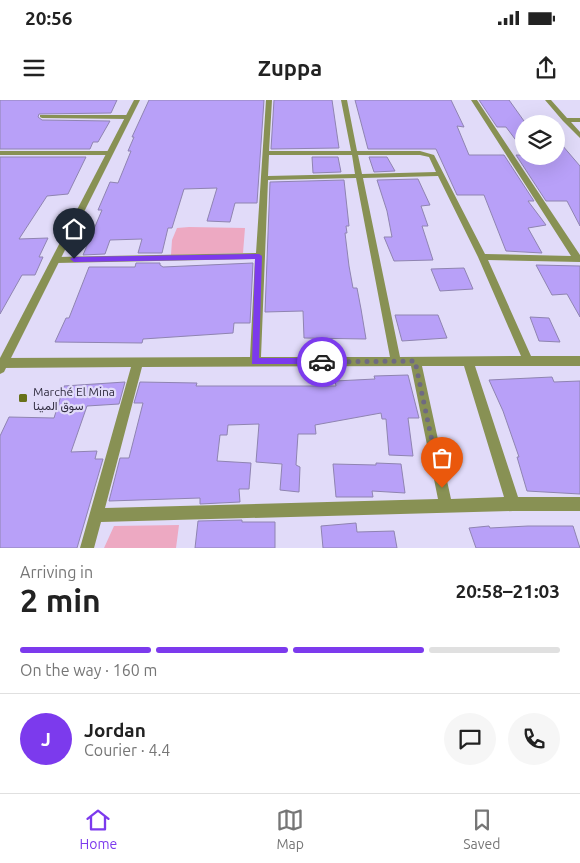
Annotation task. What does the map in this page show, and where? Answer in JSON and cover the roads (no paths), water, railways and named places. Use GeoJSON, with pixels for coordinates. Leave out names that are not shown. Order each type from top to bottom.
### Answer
{"type":"FeatureCollection","features":[{"type":"Feature","properties":{"kind":"street"},"geometry":{"type":"LineString","coordinates":[[137,100],[1,365],[138,362],[580,361]]}},
{"type":"Feature","properties":{"kind":"street"},"geometry":{"type":"LineString","coordinates":[[255,362],[259,256],[269,100]]}},
{"type":"Feature","properties":{"kind":"street"},"geometry":{"type":"LineString","coordinates":[[344,100],[396,361]]}},
{"type":"Feature","properties":{"kind":"street"},"geometry":{"type":"LineString","coordinates":[[474,100],[579,259]]}},
{"type":"Feature","properties":{"kind":"street"},"geometry":{"type":"LineString","coordinates":[[548,100],[580,136]]}},
{"type":"Feature","properties":{"kind":"street"},"geometry":{"type":"LineString","coordinates":[[42,116],[128,117]]}},
{"type":"Feature","properties":{"kind":"street"},"geometry":{"type":"LineString","coordinates":[[566,120],[580,120]]}},
{"type":"Feature","properties":{"kind":"street"},"geometry":{"type":"LineString","coordinates":[[0,152],[110,153]]}},
{"type":"Feature","properties":{"kind":"street"},"geometry":{"type":"LineString","coordinates":[[267,153],[354,152],[428,154],[432,156],[482,257],[528,361]]}},
{"type":"Feature","properties":{"kind":"street"},"geometry":{"type":"LineString","coordinates":[[265,178],[442,174]]}},
{"type":"Feature","properties":{"kind":"street"},"geometry":{"type":"LineString","coordinates":[[56,260],[259,256]]}},
{"type":"Feature","properties":{"kind":"street"},"geometry":{"type":"LineString","coordinates":[[482,257],[579,259]]}},
{"type":"Feature","properties":{"kind":"street"},"geometry":{"type":"LineString","coordinates":[[415,361],[446,507]]}},
{"type":"Feature","properties":{"kind":"street"},"geometry":{"type":"LineString","coordinates":[[87,548],[138,362]]}},
{"type":"Feature","properties":{"kind":"street"},"geometry":{"type":"LineString","coordinates":[[468,362],[513,504]]}},
{"type":"Feature","properties":{"kind":"street"},"geometry":{"type":"LineString","coordinates":[[96,515],[513,504],[580,504]]}},
{"type":"Feature","properties":{"kind":"place","name":"Marché El Mina سوق المينا"},"geometry":{"type":"Point","coordinates":[23,398]}}]}
